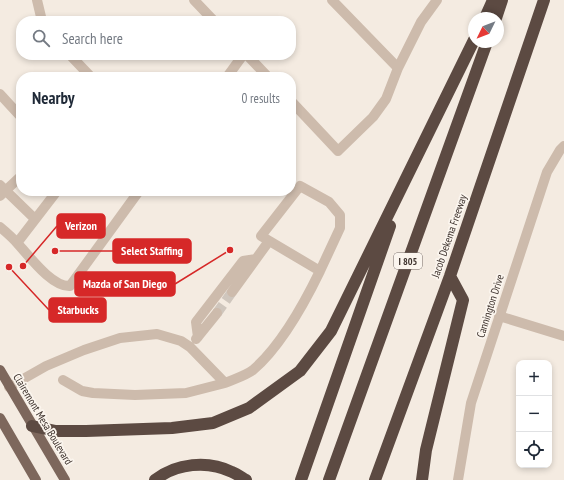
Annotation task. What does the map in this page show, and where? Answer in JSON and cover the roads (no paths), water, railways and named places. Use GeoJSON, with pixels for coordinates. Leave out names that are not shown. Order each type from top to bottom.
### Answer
{"type":"FeatureCollection","features":[{"type":"Feature","properties":{"kind":"highway"},"geometry":{"type":"LineString","coordinates":[[488,12],[494,0]]}},
{"type":"Feature","properties":{"kind":"highway"},"geometry":{"type":"LineString","coordinates":[[498,12],[502,0]]}},
{"type":"Feature","properties":{"kind":"highway","name":"Jacob Dekema Freeway"},"geometry":{"type":"LineString","coordinates":[[375,480],[450,276],[544,0]]}},
{"type":"Feature","properties":{"kind":"highway"},"geometry":{"type":"LineString","coordinates":[[32,426],[56,431],[172,428],[213,423],[249,408],[300,371],[331,331],[470,48]]}},
{"type":"Feature","properties":{"kind":"highway","name":"I 805"},"geometry":{"type":"LineString","coordinates":[[329,480],[485,48]]}},
{"type":"Feature","properties":{"kind":"highway"},"geometry":{"type":"LineString","coordinates":[[302,480],[412,164]]}},
{"type":"Feature","properties":{"kind":"highway"},"geometry":{"type":"LineString","coordinates":[[422,480],[426,450],[463,300],[450,276]]}},
{"type":"Feature","properties":{"kind":"highway"},"geometry":{"type":"LineString","coordinates":[[380,480],[389,443]]}},
{"type":"Feature","properties":{"kind":"highway"},"geometry":{"type":"LineString","coordinates":[[155,480],[162,474],[198,464],[213,465],[233,472],[246,480]]}},
{"type":"Feature","properties":{"kind":"main road","name":"Clairemont Mesa Boulevard"},"geometry":{"type":"LineString","coordinates":[[0,370],[65,480]]}},
{"type":"Feature","properties":{"kind":"main road"},"geometry":{"type":"LineString","coordinates":[[0,418],[36,480]]}},
{"type":"Feature","properties":{"kind":"street"},"geometry":{"type":"LineString","coordinates":[[37,0],[41,16]]}},
{"type":"Feature","properties":{"kind":"street"},"geometry":{"type":"LineString","coordinates":[[194,0],[209,16]]}},
{"type":"Feature","properties":{"kind":"street"},"geometry":{"type":"LineString","coordinates":[[332,0],[398,68]]}},
{"type":"Feature","properties":{"kind":"street"},"geometry":{"type":"LineString","coordinates":[[296,106],[338,151],[373,117],[386,99],[398,68],[421,22],[437,0]]}},
{"type":"Feature","properties":{"kind":"street"},"geometry":{"type":"LineString","coordinates":[[75,60],[86,72]]}},
{"type":"Feature","properties":{"kind":"street"},"geometry":{"type":"LineString","coordinates":[[231,72],[239,60]]}},
{"type":"Feature","properties":{"kind":"street"},"geometry":{"type":"LineString","coordinates":[[251,60],[263,72]]}},
{"type":"Feature","properties":{"kind":"street"},"geometry":{"type":"LineString","coordinates":[[0,94],[16,112]]}},
{"type":"Feature","properties":{"kind":"street","name":"Cannington Drive"},"geometry":{"type":"LineString","coordinates":[[458,480],[471,403],[547,172],[564,146]]}},
{"type":"Feature","properties":{"kind":"street"},"geometry":{"type":"LineString","coordinates":[[16,180],[2,191],[35,220]]}},
{"type":"Feature","properties":{"kind":"street"},"geometry":{"type":"LineString","coordinates":[[63,380],[82,391],[93,393],[135,395],[186,394],[225,383],[252,370],[277,344],[308,295],[340,228],[340,215],[329,202],[300,186],[296,191]]}},
{"type":"Feature","properties":{"kind":"street"},"geometry":{"type":"LineString","coordinates":[[17,243],[53,196]]}},
{"type":"Feature","properties":{"kind":"street"},"geometry":{"type":"LineString","coordinates":[[0,227],[49,277],[64,286],[70,286],[135,196]]}},
{"type":"Feature","properties":{"kind":"street"},"geometry":{"type":"LineString","coordinates":[[292,196],[261,236],[320,271]]}},
{"type":"Feature","properties":{"kind":"street"},"geometry":{"type":"LineString","coordinates":[[232,292],[269,241]]}},
{"type":"Feature","properties":{"kind":"street"},"geometry":{"type":"LineString","coordinates":[[198,337],[196,322],[243,261],[256,259]]}},
{"type":"Feature","properties":{"kind":"street"},"geometry":{"type":"LineString","coordinates":[[190,348],[216,313]]}},
{"type":"Feature","properties":{"kind":"street"},"geometry":{"type":"LineString","coordinates":[[499,316],[564,336]]}},
{"type":"Feature","properties":{"kind":"street"},"geometry":{"type":"LineString","coordinates":[[9,387],[46,366],[84,350],[120,338],[157,334],[181,341],[225,383]]}},
{"type":"Feature","properties":{"kind":"tunnel"},"geometry":{"type":"LineString","coordinates":[[217,313],[232,292]]}},
{"type":"Feature","properties":{"kind":"place","name":"Mazda of San Diego"},"geometry":{"type":"Point","coordinates":[230,250]}},
{"type":"Feature","properties":{"kind":"place","name":"Select Staffing"},"geometry":{"type":"Point","coordinates":[55,251]}},
{"type":"Feature","properties":{"kind":"place","name":"Verizon"},"geometry":{"type":"Point","coordinates":[23,266]}},
{"type":"Feature","properties":{"kind":"place","name":"Starbucks"},"geometry":{"type":"Point","coordinates":[9,267]}}]}
